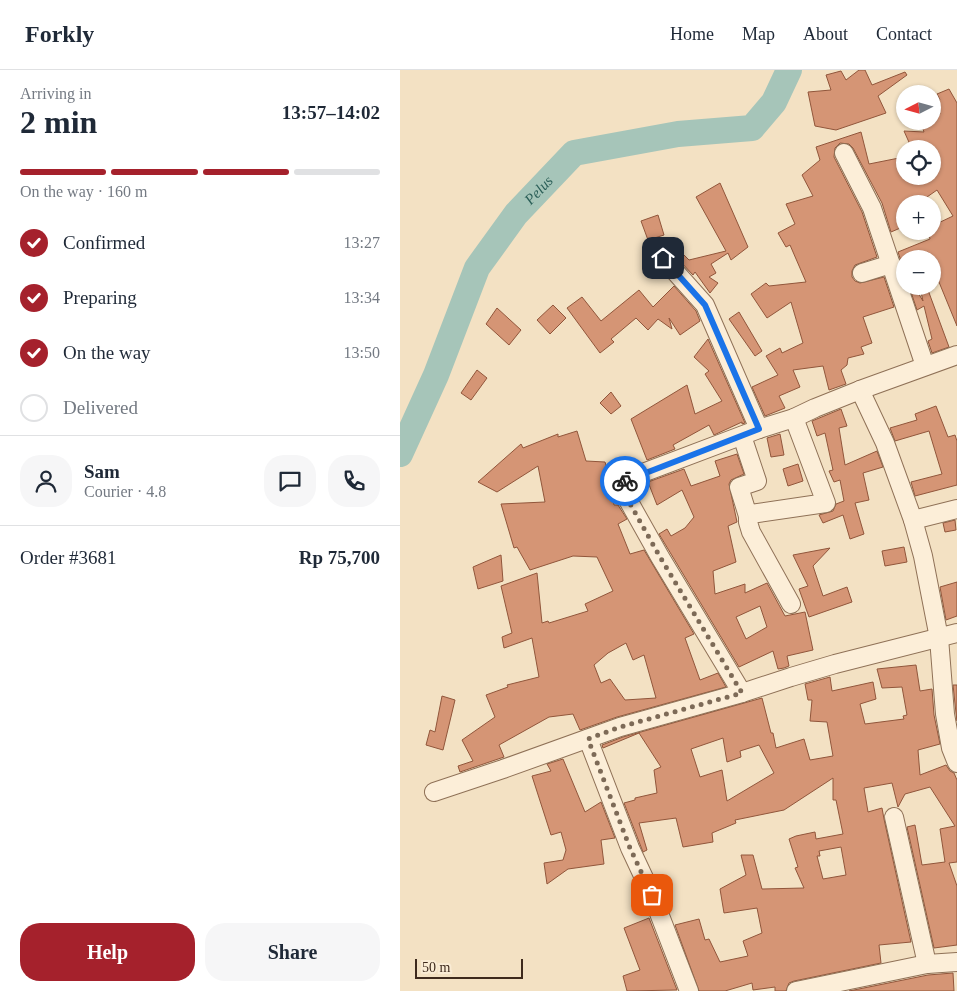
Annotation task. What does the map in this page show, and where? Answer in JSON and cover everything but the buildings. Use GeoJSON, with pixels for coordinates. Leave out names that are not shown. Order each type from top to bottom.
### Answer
{"type":"FeatureCollection","features":[{"type":"Feature","properties":{"kind":"street"},"geometry":{"type":"LineString","coordinates":[[844,153],[872,208],[925,366]]}},
{"type":"Feature","properties":{"kind":"street"},"geometry":{"type":"LineString","coordinates":[[663,258],[705,305],[759,429]]}},
{"type":"Feature","properties":{"kind":"street"},"geometry":{"type":"LineString","coordinates":[[862,273],[891,264]]}},
{"type":"Feature","properties":{"kind":"street"},"geometry":{"type":"LineString","coordinates":[[742,693],[660,557],[628,500],[622,484],[625,480],[640,474],[759,429],[794,418],[860,390],[957,355]]}},
{"type":"Feature","properties":{"kind":"street"},"geometry":{"type":"LineString","coordinates":[[860,390],[885,443],[913,520],[923,556],[939,638],[945,714],[951,748],[957,763]]}},
{"type":"Feature","properties":{"kind":"street"},"geometry":{"type":"LineString","coordinates":[[748,516],[758,512],[826,503],[794,418]]}},
{"type":"Feature","properties":{"kind":"street"},"geometry":{"type":"LineString","coordinates":[[742,436],[757,481],[739,487],[748,516],[750,532],[791,604]]}},
{"type":"Feature","properties":{"kind":"street"},"geometry":{"type":"LineString","coordinates":[[913,520],[957,509]]}},
{"type":"Feature","properties":{"kind":"street"},"geometry":{"type":"LineString","coordinates":[[434,792],[620,727],[742,693],[818,669],[957,633]]}},
{"type":"Feature","properties":{"kind":"street"},"geometry":{"type":"LineString","coordinates":[[588,739],[630,848],[652,895],[689,991]]}},
{"type":"Feature","properties":{"kind":"street"},"geometry":{"type":"LineString","coordinates":[[894,817],[927,964]]}},
{"type":"Feature","properties":{"kind":"street"},"geometry":{"type":"LineString","coordinates":[[796,991],[927,964],[957,962]]}},
{"type":"Feature","properties":{"kind":"waterway","name":"Pelus"},"geometry":{"type":"LineString","coordinates":[[400,454],[436,375],[477,268],[516,214],[574,153],[678,134],[752,128],[774,102],[789,70]]}},
{"type":"Feature","properties":{"kind":"way so far"},"geometry":{"type":"LineString","coordinates":[[625,481],[622,484],[628,500],[742,693],[620,727],[588,739],[630,848],[652,895]]}},
{"type":"Feature","properties":{"kind":"route"},"geometry":{"type":"LineString","coordinates":[[625,481],[759,429],[705,305],[692,288],[663,258]]}}]}
